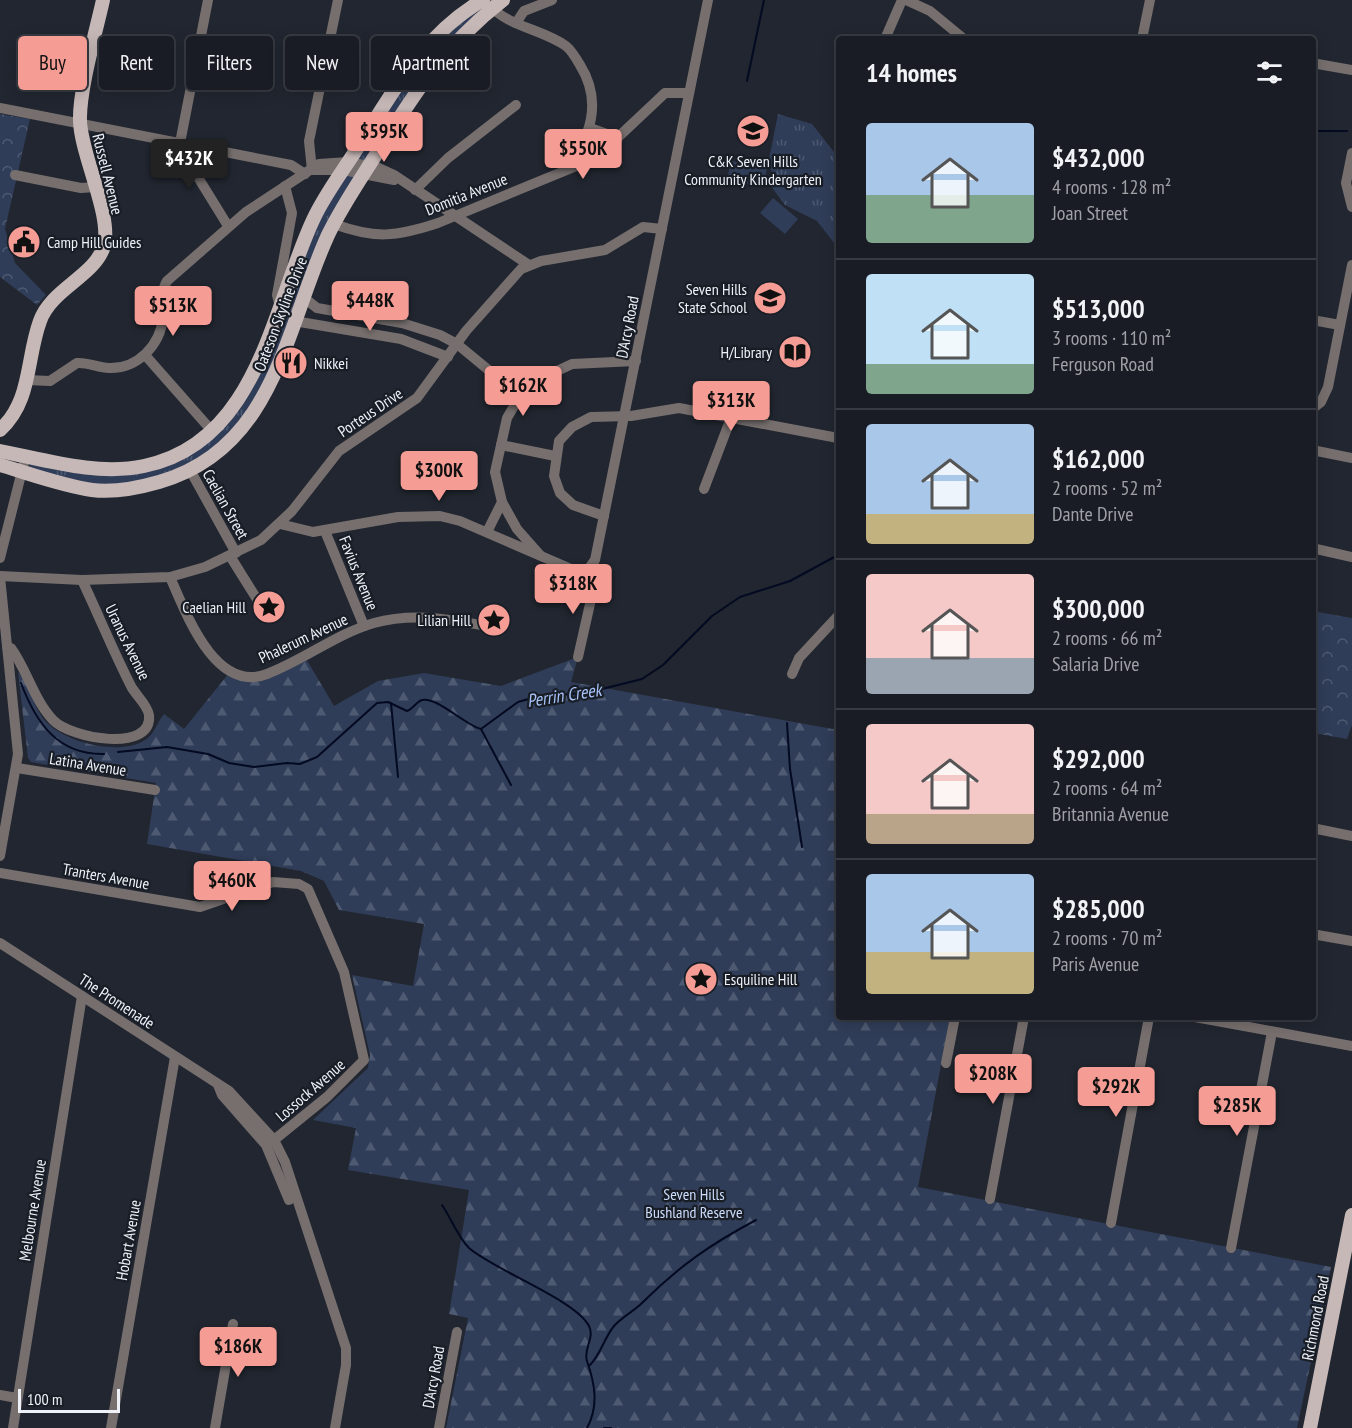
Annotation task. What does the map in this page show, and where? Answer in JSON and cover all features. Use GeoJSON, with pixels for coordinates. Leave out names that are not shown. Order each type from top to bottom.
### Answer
{"type":"FeatureCollection","features":[{"type":"Feature","properties":{"kind":"main road"},"geometry":{"type":"LineString","coordinates":[[80,124],[103,0]]}},
{"type":"Feature","properties":{"kind":"main road","name":"Oateson Skyline Drive"},"geometry":{"type":"LineString","coordinates":[[5,452],[88,468],[134,468],[171,457],[212,431],[230,412],[249,383],[313,220],[346,166],[421,51],[448,24],[491,2]]}},
{"type":"Feature","properties":{"kind":"main road","name":"Oateson Skyline Drive"},"geometry":{"type":"LineString","coordinates":[[0,465],[75,486],[109,491],[152,484],[190,470],[218,453],[252,416],[267,392],[334,224],[366,170],[436,63],[491,2]]}},
{"type":"Feature","properties":{"kind":"main road","name":"Russell Avenue"},"geometry":{"type":"LineString","coordinates":[[3,424],[21,402],[37,331],[45,309],[93,262],[103,247],[105,232],[80,124]]}},
{"type":"Feature","properties":{"kind":"main road"},"geometry":{"type":"LineString","coordinates":[[3,424],[5,452]]}},
{"type":"Feature","properties":{"kind":"main road","name":"Richmond Road"},"geometry":{"type":"LineString","coordinates":[[1310,1428],[1347,1264],[1352,1215]]}},
{"type":"Feature","properties":{"kind":"street"},"geometry":{"type":"LineString","coordinates":[[208,0],[180,143],[228,226]]}},
{"type":"Feature","properties":{"kind":"street"},"geometry":{"type":"LineString","coordinates":[[309,172],[309,141],[338,0]]}},
{"type":"Feature","properties":{"kind":"street"},"geometry":{"type":"LineString","coordinates":[[516,23],[524,11],[552,0]]}},
{"type":"Feature","properties":{"kind":"street","name":"D'Arcy Road"},"geometry":{"type":"LineString","coordinates":[[586,572],[595,560],[708,0]]}},
{"type":"Feature","properties":{"kind":"street"},"geometry":{"type":"LineString","coordinates":[[886,36],[904,0],[930,11],[960,36]]}},
{"type":"Feature","properties":{"kind":"street"},"geometry":{"type":"LineString","coordinates":[[1143,36],[1150,0]]}},
{"type":"Feature","properties":{"kind":"street"},"geometry":{"type":"LineString","coordinates":[[491,2],[516,23],[540,32],[572,53],[589,82],[593,106],[590,128],[578,154],[562,172]]}},
{"type":"Feature","properties":{"kind":"street"},"geometry":{"type":"LineString","coordinates":[[1316,64],[1352,70]]}},
{"type":"Feature","properties":{"kind":"street","name":"Domitia Avenue"},"geometry":{"type":"LineString","coordinates":[[334,224],[368,236],[381,237],[411,232],[596,158],[665,93],[688,93]]}},
{"type":"Feature","properties":{"kind":"street"},"geometry":{"type":"LineString","coordinates":[[415,190],[448,158],[516,105]]}},
{"type":"Feature","properties":{"kind":"street"},"geometry":{"type":"LineString","coordinates":[[0,108],[291,165],[309,172]]}},
{"type":"Feature","properties":{"kind":"street"},"geometry":{"type":"LineString","coordinates":[[590,128],[618,138]]}},
{"type":"Feature","properties":{"kind":"street"},"geometry":{"type":"LineString","coordinates":[[1352,153],[1346,183],[1352,207]]}},
{"type":"Feature","properties":{"kind":"street"},"geometry":{"type":"LineString","coordinates":[[27,380],[50,381],[76,363],[112,368],[133,362],[145,355],[157,340],[161,328],[165,283],[228,226],[268,197],[309,172],[346,166],[366,170],[383,170],[529,265]]}},
{"type":"Feature","properties":{"kind":"street"},"geometry":{"type":"LineString","coordinates":[[15,175],[84,189],[95,187]]}},
{"type":"Feature","properties":{"kind":"street","name":"Oateson Skyline Drive"},"geometry":{"type":"LineString","coordinates":[[280,307],[277,295],[292,206],[285,186]]}},
{"type":"Feature","properties":{"kind":"street"},"geometry":{"type":"LineString","coordinates":[[268,197],[292,206]]}},
{"type":"Feature","properties":{"kind":"street","name":"Porteus Drive"},"geometry":{"type":"LineString","coordinates":[[0,577],[82,580],[170,577],[199,570],[233,555],[261,540],[280,524],[339,451],[410,405],[424,391],[457,344],[514,275],[529,265],[605,250],[643,227],[662,229]]}},
{"type":"Feature","properties":{"kind":"street"},"geometry":{"type":"LineString","coordinates":[[1316,405],[1326,395],[1350,288],[1352,265]]}},
{"type":"Feature","properties":{"kind":"street"},"geometry":{"type":"LineString","coordinates":[[303,297],[314,307],[402,323],[440,335],[457,344],[520,396]]}},
{"type":"Feature","properties":{"kind":"street"},"geometry":{"type":"LineString","coordinates":[[294,321],[400,339],[448,357]]}},
{"type":"Feature","properties":{"kind":"street"},"geometry":{"type":"LineString","coordinates":[[1316,321],[1340,325]]}},
{"type":"Feature","properties":{"kind":"street"},"geometry":{"type":"LineString","coordinates":[[145,355],[212,431]]}},
{"type":"Feature","properties":{"kind":"street"},"geometry":{"type":"LineString","coordinates":[[542,557],[517,529],[502,502],[495,477],[507,418],[520,396],[540,379],[572,364],[636,360]]}},
{"type":"Feature","properties":{"kind":"street"},"geometry":{"type":"LineString","coordinates":[[604,516],[585,512],[560,492],[554,476],[555,456],[559,441],[572,427],[591,417],[624,417],[679,408],[836,438]]}},
{"type":"Feature","properties":{"kind":"street"},"geometry":{"type":"LineString","coordinates":[[704,489],[731,418]]}},
{"type":"Feature","properties":{"kind":"street"},"geometry":{"type":"LineString","coordinates":[[501,445],[555,456]]}},
{"type":"Feature","properties":{"kind":"street"},"geometry":{"type":"LineString","coordinates":[[1316,451],[1352,458]]}},
{"type":"Feature","properties":{"kind":"street"},"geometry":{"type":"LineString","coordinates":[[0,558],[26,455]]}},
{"type":"Feature","properties":{"kind":"street","name":"Caelian Street"},"geometry":{"type":"LineString","coordinates":[[190,470],[265,612]]}},
{"type":"Feature","properties":{"kind":"street"},"geometry":{"type":"LineString","coordinates":[[487,532],[502,502]]}},
{"type":"Feature","properties":{"kind":"street"},"geometry":{"type":"LineString","coordinates":[[280,524],[307,531],[325,531],[398,517],[440,516],[487,532],[578,572],[586,572],[592,595],[578,657]]}},
{"type":"Feature","properties":{"kind":"street","name":"Favius Avenue"},"geometry":{"type":"LineString","coordinates":[[325,531],[364,626]]}},
{"type":"Feature","properties":{"kind":"street"},"geometry":{"type":"LineString","coordinates":[[1316,549],[1352,557]]}},
{"type":"Feature","properties":{"kind":"street"},"geometry":{"type":"LineString","coordinates":[[0,577],[7,647],[4,675],[17,736],[17,768],[0,856]]}},
{"type":"Feature","properties":{"kind":"street","name":"Phalerum Avenue"},"geometry":{"type":"LineString","coordinates":[[170,577],[204,647],[220,664],[238,674],[264,675],[364,626],[399,619],[435,617],[501,629]]}},
{"type":"Feature","properties":{"kind":"street","name":"Uranus Avenue"},"geometry":{"type":"LineString","coordinates":[[7,647],[11,648],[22,663],[43,708],[54,721],[71,732],[89,738],[108,740],[139,735],[145,731],[150,716],[133,690],[82,580]]}},
{"type":"Feature","properties":{"kind":"street"},"geometry":{"type":"LineString","coordinates":[[792,674],[799,658],[836,618]]}},
{"type":"Feature","properties":{"kind":"street","name":"Latina Avenue"},"geometry":{"type":"LineString","coordinates":[[17,768],[155,790]]}},
{"type":"Feature","properties":{"kind":"street"},"geometry":{"type":"LineString","coordinates":[[0,804],[7,795],[10,795]]}},
{"type":"Feature","properties":{"kind":"street"},"geometry":{"type":"LineString","coordinates":[[1316,829],[1352,836]]}},
{"type":"Feature","properties":{"kind":"street","name":"Tranters Avenue"},"geometry":{"type":"LineString","coordinates":[[0,873],[200,907],[273,882],[299,884],[312,894],[337,950],[364,1060]]}},
{"type":"Feature","properties":{"kind":"street"},"geometry":{"type":"LineString","coordinates":[[1316,935],[1352,941]]}},
{"type":"Feature","properties":{"kind":"street","name":"The Promenade"},"geometry":{"type":"LineString","coordinates":[[0,943],[218,1084],[238,1100],[274,1140],[285,1162],[298,1209],[346,1348],[346,1365],[335,1428]]}},
{"type":"Feature","properties":{"kind":"street","name":"Melbourne Avenue"},"geometry":{"type":"LineString","coordinates":[[13,1428],[82,996]]}},
{"type":"Feature","properties":{"kind":"street"},"geometry":{"type":"LineString","coordinates":[[946,1063],[954,1020]]}},
{"type":"Feature","properties":{"kind":"street"},"geometry":{"type":"LineString","coordinates":[[990,1199],[1023,1020]]}},
{"type":"Feature","properties":{"kind":"street"},"geometry":{"type":"LineString","coordinates":[[1111,1223],[1148,1020]]}},
{"type":"Feature","properties":{"kind":"street"},"geometry":{"type":"LineString","coordinates":[[1210,1020],[1352,1046]]}},
{"type":"Feature","properties":{"kind":"street"},"geometry":{"type":"LineString","coordinates":[[1231,1248],[1272,1032]]}},
{"type":"Feature","properties":{"kind":"street","name":"Hobart Avenue"},"geometry":{"type":"LineString","coordinates":[[111,1428],[175,1057]]}},
{"type":"Feature","properties":{"kind":"street","name":"Lossock Avenue"},"geometry":{"type":"LineString","coordinates":[[274,1140],[327,1097],[364,1060]]}},
{"type":"Feature","properties":{"kind":"street","name":"The Promenade"},"geometry":{"type":"LineString","coordinates":[[218,1084],[222,1095],[266,1145],[289,1201],[298,1209]]}},
{"type":"Feature","properties":{"kind":"street"},"geometry":{"type":"LineString","coordinates":[[216,1428],[233,1324]]}},
{"type":"Feature","properties":{"kind":"street","name":"D'Arcy Road"},"geometry":{"type":"LineString","coordinates":[[439,1428],[457,1332]]}},
{"type":"Feature","properties":{"kind":"street"},"geometry":{"type":"LineString","coordinates":[[0,1395],[17,1398]]}},
{"type":"Feature","properties":{"kind":"green space"},"geometry":{"type":"Polygon","coordinates":[[[480,8],[460,36],[444,36],[480,8]]]}},
{"type":"Feature","properties":{"kind":"green space"},"geometry":{"type":"Polygon","coordinates":[[[399,90],[421,90],[368,163],[356,161],[399,90]]]}},
{"type":"Feature","properties":{"kind":"green space"},"geometry":{"type":"Polygon","coordinates":[[[0,114],[30,119],[5,229],[15,263],[46,295],[37,305],[0,277],[0,114]]]}},
{"type":"Feature","properties":{"kind":"green space"},"geometry":{"type":"Polygon","coordinates":[[[778,114],[812,124],[836,154],[836,245],[817,221],[785,205],[770,185],[772,172],[768,164],[778,114]]]}},
{"type":"Feature","properties":{"kind":"green space"},"geometry":{"type":"Polygon","coordinates":[[[731,161],[767,168],[764,187],[727,180],[731,161]]]}},
{"type":"Feature","properties":{"kind":"green space"},"geometry":{"type":"Polygon","coordinates":[[[343,174],[356,175],[256,407],[198,464],[115,488],[28,471],[31,460],[146,468],[228,418],[310,233],[343,174]]]}},
{"type":"Feature","properties":{"kind":"green space"},"geometry":{"type":"Polygon","coordinates":[[[773,198],[798,219],[785,234],[760,213],[773,198]]]}},
{"type":"Feature","properties":{"kind":"green space"},"geometry":{"type":"Polygon","coordinates":[[[1316,612],[1352,618],[1352,725],[1347,739],[1316,734],[1316,612]]]}},
{"type":"Feature","properties":{"kind":"green space","name":"Seven Hills Bushland Reserve"},"geometry":{"type":"Polygon","coordinates":[[[305,657],[334,706],[378,681],[424,673],[501,686],[578,657],[571,682],[836,730],[836,1020],[949,1020],[918,1187],[1331,1267],[1297,1428],[446,1428],[468,1318],[449,1314],[469,1190],[348,1170],[356,1128],[313,1120],[368,1068],[370,1055],[352,975],[413,986],[424,924],[339,910],[324,881],[301,871],[147,844],[156,783],[31,762],[28,758],[18,672],[39,712],[50,726],[75,740],[106,747],[134,745],[145,740],[164,714],[184,729],[229,673],[264,680],[305,657]]]}},
{"type":"Feature","properties":{"kind":"waterway"},"geometry":{"type":"LineString","coordinates":[[747,81],[764,0]]}},
{"type":"Feature","properties":{"kind":"waterway","name":"Perrin Creek"},"geometry":{"type":"LineString","coordinates":[[1316,131],[1347,131]]}},
{"type":"Feature","properties":{"kind":"waterway","name":"Perrin Creek"},"geometry":{"type":"LineString","coordinates":[[118,752],[167,747],[208,754],[229,763],[254,767],[287,763],[300,764],[317,757],[377,703],[388,702],[407,711],[422,700],[435,702],[481,729],[518,702],[532,698],[590,692],[642,679],[663,665],[712,616],[740,597],[790,581],[836,556]]}},
{"type":"Feature","properties":{"kind":"waterway"},"geometry":{"type":"LineString","coordinates":[[21,683],[34,711],[51,734],[61,743],[88,753],[104,754]]}},
{"type":"Feature","properties":{"kind":"waterway"},"geometry":{"type":"LineString","coordinates":[[391,703],[398,777]]}},
{"type":"Feature","properties":{"kind":"waterway"},"geometry":{"type":"LineString","coordinates":[[787,723],[790,769],[802,847]]}},
{"type":"Feature","properties":{"kind":"waterway"},"geometry":{"type":"LineString","coordinates":[[481,729],[511,785]]}},
{"type":"Feature","properties":{"kind":"waterway"},"geometry":{"type":"LineString","coordinates":[[442,1205],[469,1248],[496,1266],[568,1306],[589,1326],[591,1335],[586,1357],[594,1387],[594,1403],[587,1428]]}},
{"type":"Feature","properties":{"kind":"waterway"},"geometry":{"type":"LineString","coordinates":[[590,1365],[614,1326],[696,1257],[756,1220]]}},
{"type":"Feature","properties":{"kind":"waterway"},"geometry":{"type":"LineString","coordinates":[[604,1428],[611,1428]]}},
{"type":"Feature","properties":{"kind":"place","name":"C&K Seven Hills Community Kindergarten"},"geometry":{"type":"Point","coordinates":[753,131]}},
{"type":"Feature","properties":{"kind":"place","name":"Camp Hill Guides"},"geometry":{"type":"Point","coordinates":[24,242]}},
{"type":"Feature","properties":{"kind":"place","name":"Seven Hills State School"},"geometry":{"type":"Point","coordinates":[770,298]}},
{"type":"Feature","properties":{"kind":"place","name":"H/Library"},"geometry":{"type":"Point","coordinates":[795,352]}},
{"type":"Feature","properties":{"kind":"place","name":"Nikkei"},"geometry":{"type":"Point","coordinates":[291,363]}},
{"type":"Feature","properties":{"kind":"place","name":"Caelian Hill"},"geometry":{"type":"Point","coordinates":[269,607]}},
{"type":"Feature","properties":{"kind":"place","name":"Lilian Hill"},"geometry":{"type":"Point","coordinates":[494,620]}},
{"type":"Feature","properties":{"kind":"place","name":"Esquiline Hill"},"geometry":{"type":"Point","coordinates":[701,979]}}]}
